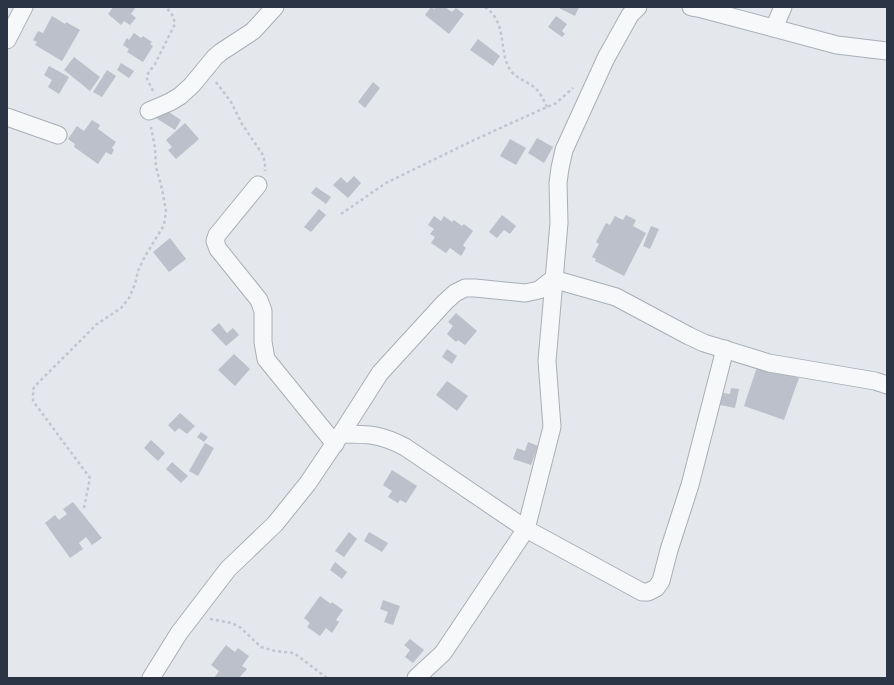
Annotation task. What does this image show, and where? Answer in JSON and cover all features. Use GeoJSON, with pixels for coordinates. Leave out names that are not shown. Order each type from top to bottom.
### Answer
{"type":"FeatureCollection","features":[{"type":"Feature","properties":{"kind":"street"},"geometry":{"type":"LineString","coordinates":[[7,40],[24,7]]}},
{"type":"Feature","properties":{"kind":"street"},"geometry":{"type":"LineString","coordinates":[[149,111],[180,96],[192,85],[221,52],[253,31],[275,7]]}},
{"type":"Feature","properties":{"kind":"street"},"geometry":{"type":"LineString","coordinates":[[416,678],[443,653],[526,529],[552,427],[547,361],[559,223],[558,183],[564,150],[606,58],[630,14],[638,7]]}},
{"type":"Feature","properties":{"kind":"street"},"geometry":{"type":"LineString","coordinates":[[774,28],[783,7]]}},
{"type":"Feature","properties":{"kind":"street"},"geometry":{"type":"LineString","coordinates":[[698,8],[837,45],[887,51]]}},
{"type":"Feature","properties":{"kind":"street"},"geometry":{"type":"LineString","coordinates":[[7,117],[58,135]]}},
{"type":"Feature","properties":{"kind":"street"},"geometry":{"type":"LineString","coordinates":[[258,185],[217,235],[215,241],[218,249],[259,300],[263,311],[263,342],[266,359],[338,439]]}},
{"type":"Feature","properties":{"kind":"street"},"geometry":{"type":"LineString","coordinates":[[553,279],[616,297],[704,343],[768,363],[875,381],[887,385]]}},
{"type":"Feature","properties":{"kind":"street"},"geometry":{"type":"LineString","coordinates":[[151,678],[192,615],[228,569],[275,524],[289,508],[338,439],[380,373],[429,319],[456,293],[465,288],[525,293],[539,290],[553,279]]}},
{"type":"Feature","properties":{"kind":"street"},"geometry":{"type":"LineString","coordinates":[[338,439],[369,434],[387,438],[405,447],[526,529],[642,592],[648,592],[656,588],[661,581],[669,550],[690,485],[725,349]]}},
{"type":"Feature","properties":{"kind":"path"},"geometry":{"type":"LineString","coordinates":[[84,508],[90,478],[39,410],[33,400],[33,394],[36,385],[86,334],[97,324],[121,308],[129,298],[144,258],[164,225],[166,211],[156,167],[156,148],[148,115],[156,97],[147,79],[147,75],[155,64],[175,24],[173,16],[166,7]]}},
{"type":"Feature","properties":{"kind":"path"},"geometry":{"type":"LineString","coordinates":[[485,7],[496,18],[511,71],[535,88],[543,98],[547,107]]}},
{"type":"Feature","properties":{"kind":"path"},"geometry":{"type":"LineString","coordinates":[[206,69],[231,102],[242,124],[263,155],[265,172],[258,185]]}},
{"type":"Feature","properties":{"kind":"path"},"geometry":{"type":"LineString","coordinates":[[341,214],[386,183],[476,139],[556,103],[578,83]]}},
{"type":"Feature","properties":{"kind":"path"},"geometry":{"type":"LineString","coordinates":[[192,615],[232,623],[241,628],[261,647],[274,652],[294,653],[327,678]]}},
{"type":"Feature","properties":{"kind":"building"},"geometry":{"type":"Polygon","coordinates":[[[113,7],[136,7],[131,14],[136,18],[130,25],[124,21],[121,25],[108,14],[113,7]]]}},
{"type":"Feature","properties":{"kind":"building"},"geometry":{"type":"Polygon","coordinates":[[[431,7],[434,9],[436,7],[445,7],[452,12],[456,8],[464,14],[449,34],[425,15],[431,7]]]}},
{"type":"Feature","properties":{"kind":"building"},"geometry":{"type":"Polygon","coordinates":[[[557,7],[579,7],[575,16],[557,7]]]}},
{"type":"Feature","properties":{"kind":"building"},"geometry":{"type":"Polygon","coordinates":[[[52,16],[65,24],[66,22],[80,30],[62,61],[35,45],[37,42],[33,40],[38,31],[43,33],[52,16]]]}},
{"type":"Feature","properties":{"kind":"building"},"geometry":{"type":"Polygon","coordinates":[[[556,16],[567,24],[562,31],[565,34],[562,37],[548,27],[556,16]]]}},
{"type":"Feature","properties":{"kind":"building"},"geometry":{"type":"Polygon","coordinates":[[[134,33],[141,38],[143,36],[152,42],[150,44],[153,46],[143,62],[127,52],[129,49],[123,45],[127,38],[129,40],[134,33]]]}},
{"type":"Feature","properties":{"kind":"building"},"geometry":{"type":"Polygon","coordinates":[[[478,39],[500,56],[493,66],[470,50],[478,39]]]}},
{"type":"Feature","properties":{"kind":"building"},"geometry":{"type":"Polygon","coordinates":[[[74,57],[100,77],[90,91],[64,70],[74,57]]]}},
{"type":"Feature","properties":{"kind":"building"},"geometry":{"type":"Polygon","coordinates":[[[121,63],[134,71],[129,78],[117,70],[121,63]]]}},
{"type":"Feature","properties":{"kind":"building"},"geometry":{"type":"Polygon","coordinates":[[[49,66],[69,77],[59,94],[48,87],[52,80],[44,75],[49,66]]]}},
{"type":"Feature","properties":{"kind":"building"},"geometry":{"type":"Polygon","coordinates":[[[107,70],[116,76],[102,97],[93,92],[107,70]]]}},
{"type":"Feature","properties":{"kind":"building"},"geometry":{"type":"Polygon","coordinates":[[[373,82],[380,88],[365,108],[358,102],[373,82]]]}},
{"type":"Feature","properties":{"kind":"building"},"geometry":{"type":"Polygon","coordinates":[[[163,108],[181,120],[175,130],[156,118],[163,108]]]}},
{"type":"Feature","properties":{"kind":"building"},"geometry":{"type":"Polygon","coordinates":[[[92,120],[100,125],[98,129],[116,142],[112,148],[114,150],[111,155],[106,152],[98,164],[74,147],[75,144],[68,139],[77,126],[84,131],[92,120]]]}},
{"type":"Feature","properties":{"kind":"building"},"geometry":{"type":"Polygon","coordinates":[[[185,123],[199,139],[176,159],[168,150],[172,147],[166,140],[185,123]]]}},
{"type":"Feature","properties":{"kind":"building"},"geometry":{"type":"Polygon","coordinates":[[[537,138],[553,147],[544,163],[528,153],[537,138]]]}},
{"type":"Feature","properties":{"kind":"building"},"geometry":{"type":"Polygon","coordinates":[[[510,139],[526,148],[516,165],[500,156],[510,139]]]}},
{"type":"Feature","properties":{"kind":"building"},"geometry":{"type":"Polygon","coordinates":[[[354,176],[361,183],[348,198],[333,185],[341,177],[347,183],[354,176]]]}},
{"type":"Feature","properties":{"kind":"building"},"geometry":{"type":"Polygon","coordinates":[[[316,187],[331,197],[326,204],[311,193],[316,187]]]}},
{"type":"Feature","properties":{"kind":"building"},"geometry":{"type":"Polygon","coordinates":[[[319,209],[326,215],[311,232],[304,227],[319,209]]]}},
{"type":"Feature","properties":{"kind":"building"},"geometry":{"type":"Polygon","coordinates":[[[502,215],[516,226],[510,234],[504,230],[497,238],[489,232],[502,215]]]}},
{"type":"Feature","properties":{"kind":"building"},"geometry":{"type":"Polygon","coordinates":[[[626,215],[636,220],[633,226],[646,233],[624,276],[595,261],[596,259],[592,257],[599,244],[596,242],[606,223],[610,225],[615,216],[623,220],[626,215]]]}},
{"type":"Feature","properties":{"kind":"building"},"geometry":{"type":"Polygon","coordinates":[[[434,216],[441,221],[444,216],[452,222],[454,220],[462,226],[464,224],[473,231],[463,245],[466,248],[461,256],[450,248],[446,253],[431,243],[435,237],[430,234],[434,229],[428,225],[434,216]]]}},
{"type":"Feature","properties":{"kind":"building"},"geometry":{"type":"Polygon","coordinates":[[[651,226],[659,229],[650,249],[643,246],[651,226]]]}},
{"type":"Feature","properties":{"kind":"building"},"geometry":{"type":"Polygon","coordinates":[[[170,238],[186,259],[169,272],[153,252],[170,238]]]}},
{"type":"Feature","properties":{"kind":"building"},"geometry":{"type":"Polygon","coordinates":[[[456,313],[477,331],[465,345],[458,340],[456,342],[447,334],[453,326],[448,322],[456,313]]]}},
{"type":"Feature","properties":{"kind":"building"},"geometry":{"type":"Polygon","coordinates":[[[219,323],[227,333],[233,328],[239,335],[226,346],[211,330],[219,323]]]}},
{"type":"Feature","properties":{"kind":"building"},"geometry":{"type":"Polygon","coordinates":[[[447,349],[457,356],[452,364],[442,357],[447,349]]]}},
{"type":"Feature","properties":{"kind":"building"},"geometry":{"type":"Polygon","coordinates":[[[234,354],[250,369],[235,386],[218,370],[234,354]]]}},
{"type":"Feature","properties":{"kind":"building"},"geometry":{"type":"Polygon","coordinates":[[[758,364],[799,378],[784,420],[744,406],[758,364]]]}},
{"type":"Feature","properties":{"kind":"building"},"geometry":{"type":"Polygon","coordinates":[[[447,381],[468,396],[457,411],[436,395],[447,381]]]}},
{"type":"Feature","properties":{"kind":"building"},"geometry":{"type":"Polygon","coordinates":[[[731,388],[739,389],[735,408],[720,405],[723,393],[730,394],[731,388]]]}},
{"type":"Feature","properties":{"kind":"building"},"geometry":{"type":"Polygon","coordinates":[[[180,413],[195,426],[187,434],[179,428],[175,432],[168,425],[180,413]]]}},
{"type":"Feature","properties":{"kind":"building"},"geometry":{"type":"Polygon","coordinates":[[[201,432],[208,437],[204,442],[197,437],[201,432]]]}},
{"type":"Feature","properties":{"kind":"building"},"geometry":{"type":"Polygon","coordinates":[[[151,440],[165,453],[158,461],[144,448],[151,440]]]}},
{"type":"Feature","properties":{"kind":"building"},"geometry":{"type":"Polygon","coordinates":[[[528,442],[538,446],[531,465],[513,459],[517,448],[525,451],[528,442]]]}},
{"type":"Feature","properties":{"kind":"building"},"geometry":{"type":"Polygon","coordinates":[[[205,443],[214,448],[198,476],[189,471],[205,443]]]}},
{"type":"Feature","properties":{"kind":"building"},"geometry":{"type":"Polygon","coordinates":[[[172,462],[188,476],[181,483],[166,469],[172,462]]]}},
{"type":"Feature","properties":{"kind":"building"},"geometry":{"type":"Polygon","coordinates":[[[392,470],[417,486],[406,503],[400,500],[398,503],[388,497],[392,491],[383,485],[392,470]]]}},
{"type":"Feature","properties":{"kind":"building"},"geometry":{"type":"Polygon","coordinates":[[[73,502],[102,538],[92,545],[86,537],[79,543],[83,549],[70,558],[45,523],[55,515],[59,520],[67,514],[63,509],[73,502]]]}},
{"type":"Feature","properties":{"kind":"building"},"geometry":{"type":"Polygon","coordinates":[[[349,532],[357,539],[344,557],[335,551],[349,532]]]}},
{"type":"Feature","properties":{"kind":"building"},"geometry":{"type":"Polygon","coordinates":[[[369,532],[388,543],[382,552],[364,541],[369,532]]]}},
{"type":"Feature","properties":{"kind":"building"},"geometry":{"type":"Polygon","coordinates":[[[335,562],[347,572],[342,579],[330,570],[335,562]]]}},
{"type":"Feature","properties":{"kind":"building"},"geometry":{"type":"Polygon","coordinates":[[[320,596],[343,610],[336,620],[339,622],[332,633],[326,628],[320,636],[307,627],[310,623],[304,618],[320,596]]]}},
{"type":"Feature","properties":{"kind":"building"},"geometry":{"type":"Polygon","coordinates":[[[383,600],[400,606],[393,625],[384,622],[388,612],[380,609],[383,600]]]}},
{"type":"Feature","properties":{"kind":"building"},"geometry":{"type":"Polygon","coordinates":[[[410,639],[424,650],[413,663],[405,657],[410,650],[404,645],[410,639]]]}},
{"type":"Feature","properties":{"kind":"building"},"geometry":{"type":"Polygon","coordinates":[[[226,645],[235,652],[238,648],[249,656],[242,666],[247,669],[239,678],[214,678],[219,671],[211,665],[226,645]]]}}]}
